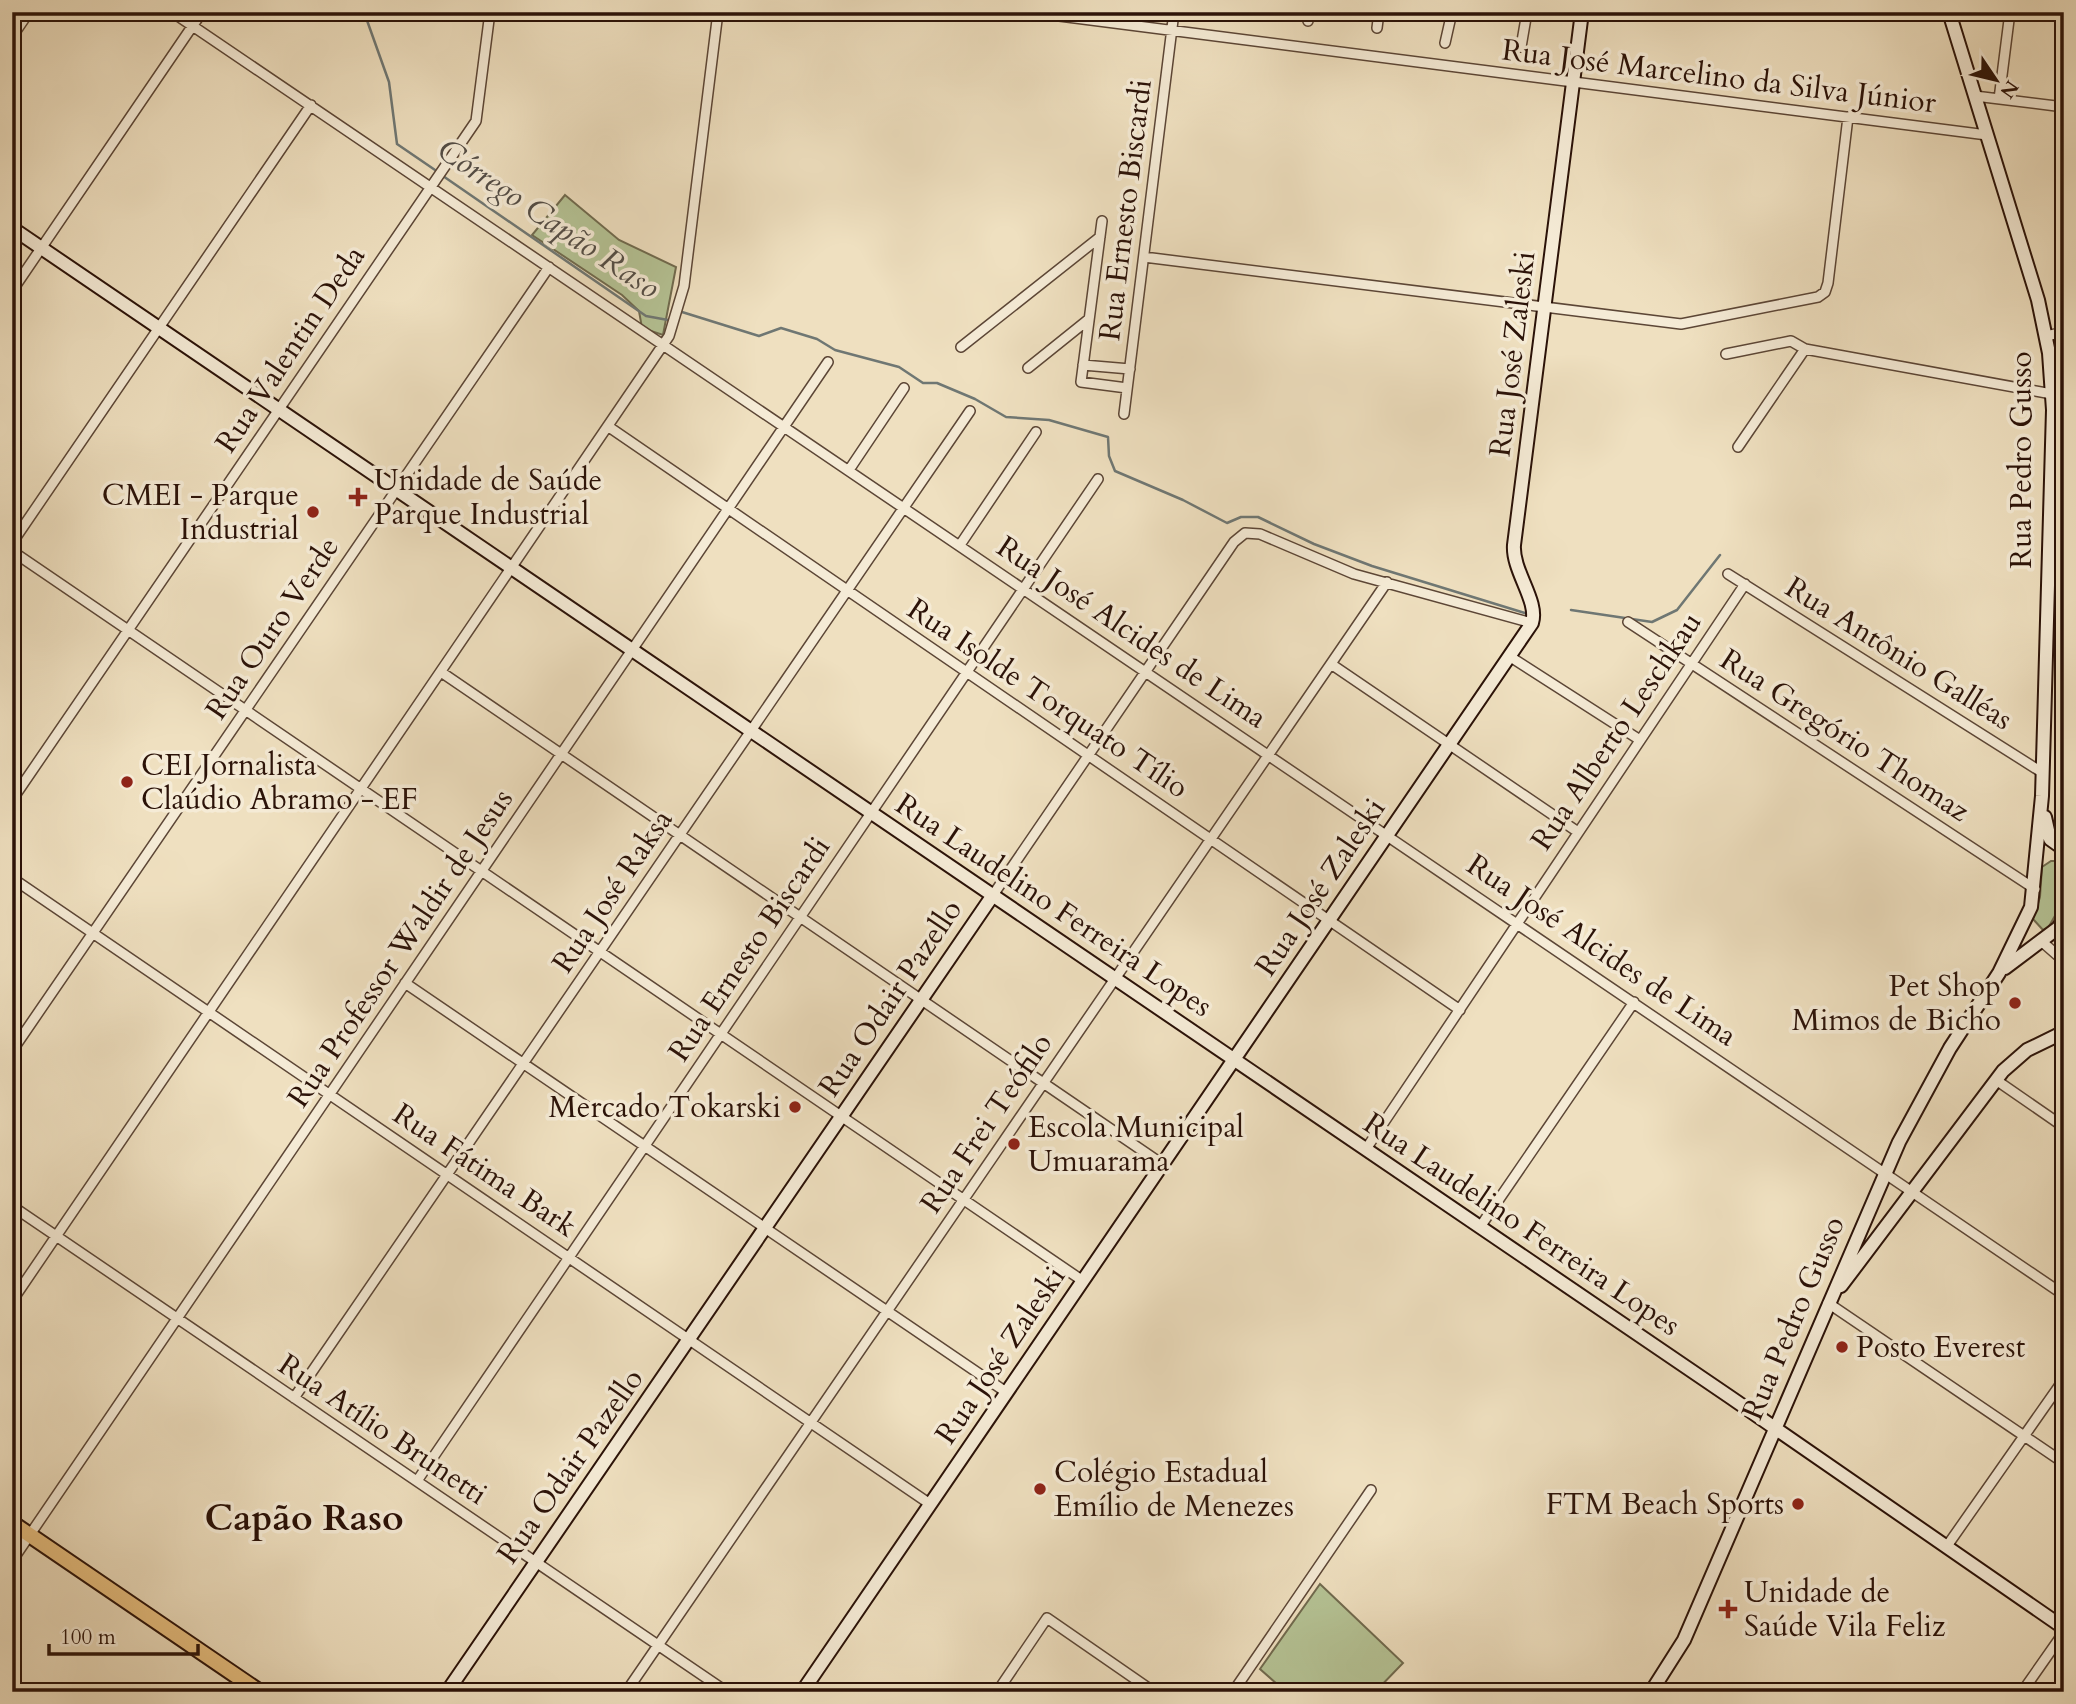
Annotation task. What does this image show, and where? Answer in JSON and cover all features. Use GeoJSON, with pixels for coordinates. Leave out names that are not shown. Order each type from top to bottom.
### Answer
{"type":"FeatureCollection","features":[{"type":"Feature","properties":{"kind":"main road"},"geometry":{"type":"LineString","coordinates":[[12,1523],[260,1692]]}},
{"type":"Feature","properties":{"kind":"street"},"geometry":{"type":"LineString","coordinates":[[12,37],[29,12]]}},
{"type":"Feature","properties":{"kind":"street","name":"Rua José Alcides de Lima"},"geometry":{"type":"LineString","coordinates":[[172,12],[433,183],[549,267],[2064,1295]]}},
{"type":"Feature","properties":{"kind":"street"},"geometry":{"type":"LineString","coordinates":[[12,291],[202,12]]}},
{"type":"Feature","properties":{"kind":"street","name":"Rua Valentin Deda"},"geometry":{"type":"LineString","coordinates":[[12,800],[476,121],[490,12]]}},
{"type":"Feature","properties":{"kind":"street"},"geometry":{"type":"LineString","coordinates":[[12,1301],[664,345],[681,302],[718,12]]}},
{"type":"Feature","properties":{"kind":"street","name":"Rua José Marcelino da Silva Júnior"},"geometry":{"type":"LineString","coordinates":[[1028,12],[1987,135]]}},
{"type":"Feature","properties":{"kind":"street","name":"Rua Ernesto Biscardi"},"geometry":{"type":"LineString","coordinates":[[1124,414],[1174,12]]}},
{"type":"Feature","properties":{"kind":"street"},"geometry":{"type":"LineString","coordinates":[[1377,28],[1379,12]]}},
{"type":"Feature","properties":{"kind":"street"},"geometry":{"type":"LineString","coordinates":[[1445,43],[1452,12]]}},
{"type":"Feature","properties":{"kind":"street"},"geometry":{"type":"LineString","coordinates":[[1521,47],[1527,12]]}},
{"type":"Feature","properties":{"kind":"street","name":"Rua José Zaleski"},"geometry":{"type":"LineString","coordinates":[[802,1692],[1532,624],[1532,608],[1513,551],[1582,12]]}},
{"type":"Feature","properties":{"kind":"street"},"geometry":{"type":"LineString","coordinates":[[1919,12],[1950,14]]}},
{"type":"Feature","properties":{"kind":"street"},"geometry":{"type":"LineString","coordinates":[[1999,99],[2010,12]]}},
{"type":"Feature","properties":{"kind":"street","name":"Rua Pedro Gusso"},"geometry":{"type":"LineString","coordinates":[[1651,1692],[1684,1640],[1885,1172],[1931,1080],[1999,973],[2024,927],[2035,889],[2043,773],[2052,394],[2046,336],[2032,280],[1950,14]]}},
{"type":"Feature","properties":{"kind":"street"},"geometry":{"type":"LineString","coordinates":[[1975,96],[2064,107]]}},
{"type":"Feature","properties":{"kind":"street"},"geometry":{"type":"LineString","coordinates":[[12,543],[311,105]]}},
{"type":"Feature","properties":{"kind":"street"},"geometry":{"type":"LineString","coordinates":[[1144,257],[1681,324],[1818,297],[1825,292],[1848,117]]}},
{"type":"Feature","properties":{"kind":"street"},"geometry":{"type":"LineString","coordinates":[[1102,221],[1081,382],[1127,387]]}},
{"type":"Feature","properties":{"kind":"street","name":"Rua Laudelino Ferreira Lopes"},"geometry":{"type":"LineString","coordinates":[[12,228],[1775,1427],[2064,1630]]}},
{"type":"Feature","properties":{"kind":"street"},"geometry":{"type":"LineString","coordinates":[[961,347],[1100,237]]}},
{"type":"Feature","properties":{"kind":"street","name":"Rua Ouro Verde"},"geometry":{"type":"LineString","coordinates":[[12,1051],[549,267]]}},
{"type":"Feature","properties":{"kind":"street"},"geometry":{"type":"LineString","coordinates":[[1028,368],[1089,320]]}},
{"type":"Feature","properties":{"kind":"street"},"geometry":{"type":"LineString","coordinates":[[2046,336],[2064,332]]}},
{"type":"Feature","properties":{"kind":"street"},"geometry":{"type":"LineString","coordinates":[[1726,354],[1791,341],[1805,349],[2052,394]]}},
{"type":"Feature","properties":{"kind":"street"},"geometry":{"type":"LineString","coordinates":[[1738,447],[1805,349]]}},
{"type":"Feature","properties":{"kind":"street","name":"Rua Professor Waldir de Jesus"},"geometry":{"type":"LineString","coordinates":[[12,1561],[828,362]]}},
{"type":"Feature","properties":{"kind":"street"},"geometry":{"type":"LineString","coordinates":[[1083,365],[1129,369]]}},
{"type":"Feature","properties":{"kind":"street"},"geometry":{"type":"LineString","coordinates":[[849,470],[904,388]]}},
{"type":"Feature","properties":{"kind":"street","name":"Rua José Raksa"},"geometry":{"type":"LineString","coordinates":[[294,1398],[970,411]]}},
{"type":"Feature","properties":{"kind":"street","name":"Rua Isolde Torquato Tílio"},"geometry":{"type":"LineString","coordinates":[[609,427],[1460,1010]]}},
{"type":"Feature","properties":{"kind":"street"},"geometry":{"type":"LineString","coordinates":[[960,545],[1036,432]]}},
{"type":"Feature","properties":{"kind":"street","name":"Rua Ernesto Biscardi"},"geometry":{"type":"LineString","coordinates":[[417,1481],[1098,479]]}},
{"type":"Feature","properties":{"kind":"street","name":"Rua Odair Pazello"},"geometry":{"type":"LineString","coordinates":[[447,1692],[1234,542],[1245,533],[1253,531],[1354,574],[1387,582]]}},
{"type":"Feature","properties":{"kind":"street"},"geometry":{"type":"LineString","coordinates":[[12,551],[1083,1281]]}},
{"type":"Feature","properties":{"kind":"street","name":"Rua Antônio Galléas"},"geometry":{"type":"LineString","coordinates":[[1728,574],[2043,773]]}},
{"type":"Feature","properties":{"kind":"street"},"geometry":{"type":"LineString","coordinates":[[1387,582],[1532,624]]}},
{"type":"Feature","properties":{"kind":"street","name":"Rua Frei Teófilo"},"geometry":{"type":"LineString","coordinates":[[626,1692],[1387,582]]}},
{"type":"Feature","properties":{"kind":"street","name":"Rua Alberto Leschkau"},"geometry":{"type":"LineString","coordinates":[[1366,1149],[1520,924],[1528,906],[1745,584]]}},
{"type":"Feature","properties":{"kind":"street","name":"Rua Gregório Thomaz"},"geometry":{"type":"LineString","coordinates":[[1628,622],[2035,889]]}},
{"type":"Feature","properties":{"kind":"street"},"geometry":{"type":"LineString","coordinates":[[1509,656],[1640,740]]}},
{"type":"Feature","properties":{"kind":"street"},"geometry":{"type":"LineString","coordinates":[[1331,664],[1578,832]]}},
{"type":"Feature","properties":{"kind":"street"},"geometry":{"type":"LineString","coordinates":[[441,672],[1163,1164]]}},
{"type":"Feature","properties":{"kind":"street","name":"Rua Pedro Gusso"},"geometry":{"type":"LineString","coordinates":[[2042,796],[2050,839],[2063,849]]}},
{"type":"Feature","properties":{"kind":"street"},"geometry":{"type":"LineString","coordinates":[[2037,856],[2048,849],[2063,849]]}},
{"type":"Feature","properties":{"kind":"street","name":"Rua Fátima Bark"},"geometry":{"type":"LineString","coordinates":[[12,878],[930,1504]]}},
{"type":"Feature","properties":{"kind":"street"},"geometry":{"type":"LineString","coordinates":[[2061,923],[2064,959]]}},
{"type":"Feature","properties":{"kind":"street","name":"Rua Pedro Gusso"},"geometry":{"type":"LineString","coordinates":[[1999,973],[2061,923]]}},
{"type":"Feature","properties":{"kind":"street"},"geometry":{"type":"LineString","coordinates":[[2024,927],[2029,937],[2040,940],[2064,959]]}},
{"type":"Feature","properties":{"kind":"street"},"geometry":{"type":"LineString","coordinates":[[405,984],[1006,1392]]}},
{"type":"Feature","properties":{"kind":"street"},"geometry":{"type":"LineString","coordinates":[[1480,1227],[1634,1002]]}},
{"type":"Feature","properties":{"kind":"street"},"geometry":{"type":"LineString","coordinates":[[2064,1032],[2027,1050],[1996,1080],[1828,1303],[2064,1463]]}},
{"type":"Feature","properties":{"kind":"street"},"geometry":{"type":"LineString","coordinates":[[1996,1080],[2064,1128]]}},
{"type":"Feature","properties":{"kind":"street","name":"Rua Atílio Brunetti"},"geometry":{"type":"LineString","coordinates":[[12,1206],[727,1692]]}},
{"type":"Feature","properties":{"kind":"street"},"geometry":{"type":"LineString","coordinates":[[1947,1546],[2064,1379]]}},
{"type":"Feature","properties":{"kind":"street"},"geometry":{"type":"LineString","coordinates":[[1233,1692],[1371,1490]]}},
{"type":"Feature","properties":{"kind":"street"},"geometry":{"type":"LineString","coordinates":[[997,1692],[1047,1618],[1154,1692]]}},
{"type":"Feature","properties":{"kind":"street"},"geometry":{"type":"LineString","coordinates":[[2022,1692],[2064,1630]]}},
{"type":"Feature","properties":{"kind":"green space"},"geometry":{"type":"Polygon","coordinates":[[[565,195],[619,240],[676,267],[663,335],[642,328],[639,311],[622,295],[532,235],[565,195]]]}},
{"type":"Feature","properties":{"kind":"green space"},"geometry":{"type":"Polygon","coordinates":[[[2051,861],[2064,861],[2064,900],[2048,928],[2043,930],[2033,919],[2040,897],[2042,867],[2051,861]]]}},
{"type":"Feature","properties":{"kind":"green space"},"geometry":{"type":"Polygon","coordinates":[[[1320,1584],[1403,1663],[1375,1692],[1286,1692],[1260,1669],[1320,1584]]]}},
{"type":"Feature","properties":{"kind":"waterway","name":"Córrego Capão Raso"},"geometry":{"type":"LineString","coordinates":[[364,12],[389,82],[397,144],[438,172]]}},
{"type":"Feature","properties":{"kind":"waterway","name":"Córrego Capão Raso"},"geometry":{"type":"LineString","coordinates":[[443,176],[646,316],[668,320],[672,317]]}},
{"type":"Feature","properties":{"kind":"waterway","name":"Córrego Capão Raso"},"geometry":{"type":"LineString","coordinates":[[678,314],[682,312],[759,336],[781,328],[817,339],[835,350],[899,367],[923,383],[937,383],[975,399],[1006,417],[1049,420],[1108,437],[1109,456],[1115,471],[1183,500],[1227,523],[1241,517],[1258,517],[1314,544],[1372,566],[1528,614]]}},
{"type":"Feature","properties":{"kind":"waterway","name":"Córrego Capão Raso"},"geometry":{"type":"LineString","coordinates":[[1571,610],[1652,622],[1677,610],[1720,555]]}},
{"type":"Feature","properties":{"kind":"place","name":"Unidade de Saúde Parque Industrial"},"geometry":{"type":"Point","coordinates":[358,497]}},
{"type":"Feature","properties":{"kind":"place","name":"CMEI - Parque Industrial"},"geometry":{"type":"Point","coordinates":[313,512]}},
{"type":"Feature","properties":{"kind":"place","name":"CEI Jornalista Claúdio Abramo - EF"},"geometry":{"type":"Point","coordinates":[127,782]}},
{"type":"Feature","properties":{"kind":"place","name":"Pet Shop Mimos de Bicho"},"geometry":{"type":"Point","coordinates":[2015,1003]}},
{"type":"Feature","properties":{"kind":"place","name":"Mercado Tokarski"},"geometry":{"type":"Point","coordinates":[795,1107]}},
{"type":"Feature","properties":{"kind":"place","name":"Escola Municipal Umuarama"},"geometry":{"type":"Point","coordinates":[1014,1144]}},
{"type":"Feature","properties":{"kind":"place","name":"Posto Everest"},"geometry":{"type":"Point","coordinates":[1842,1347]}},
{"type":"Feature","properties":{"kind":"place","name":"Colégio Estadual Emílio de Menezes"},"geometry":{"type":"Point","coordinates":[1040,1489]}},
{"type":"Feature","properties":{"kind":"place","name":"FTM Beach Sports"},"geometry":{"type":"Point","coordinates":[1798,1504]}},
{"type":"Feature","properties":{"kind":"place","name":"Unidade de Saúde Vila Feliz"},"geometry":{"type":"Point","coordinates":[1728,1609]}},
{"type":"Feature","properties":{"kind":"district","name":"Capão Raso"},"geometry":{"type":"Point","coordinates":[304,1517]}}]}
